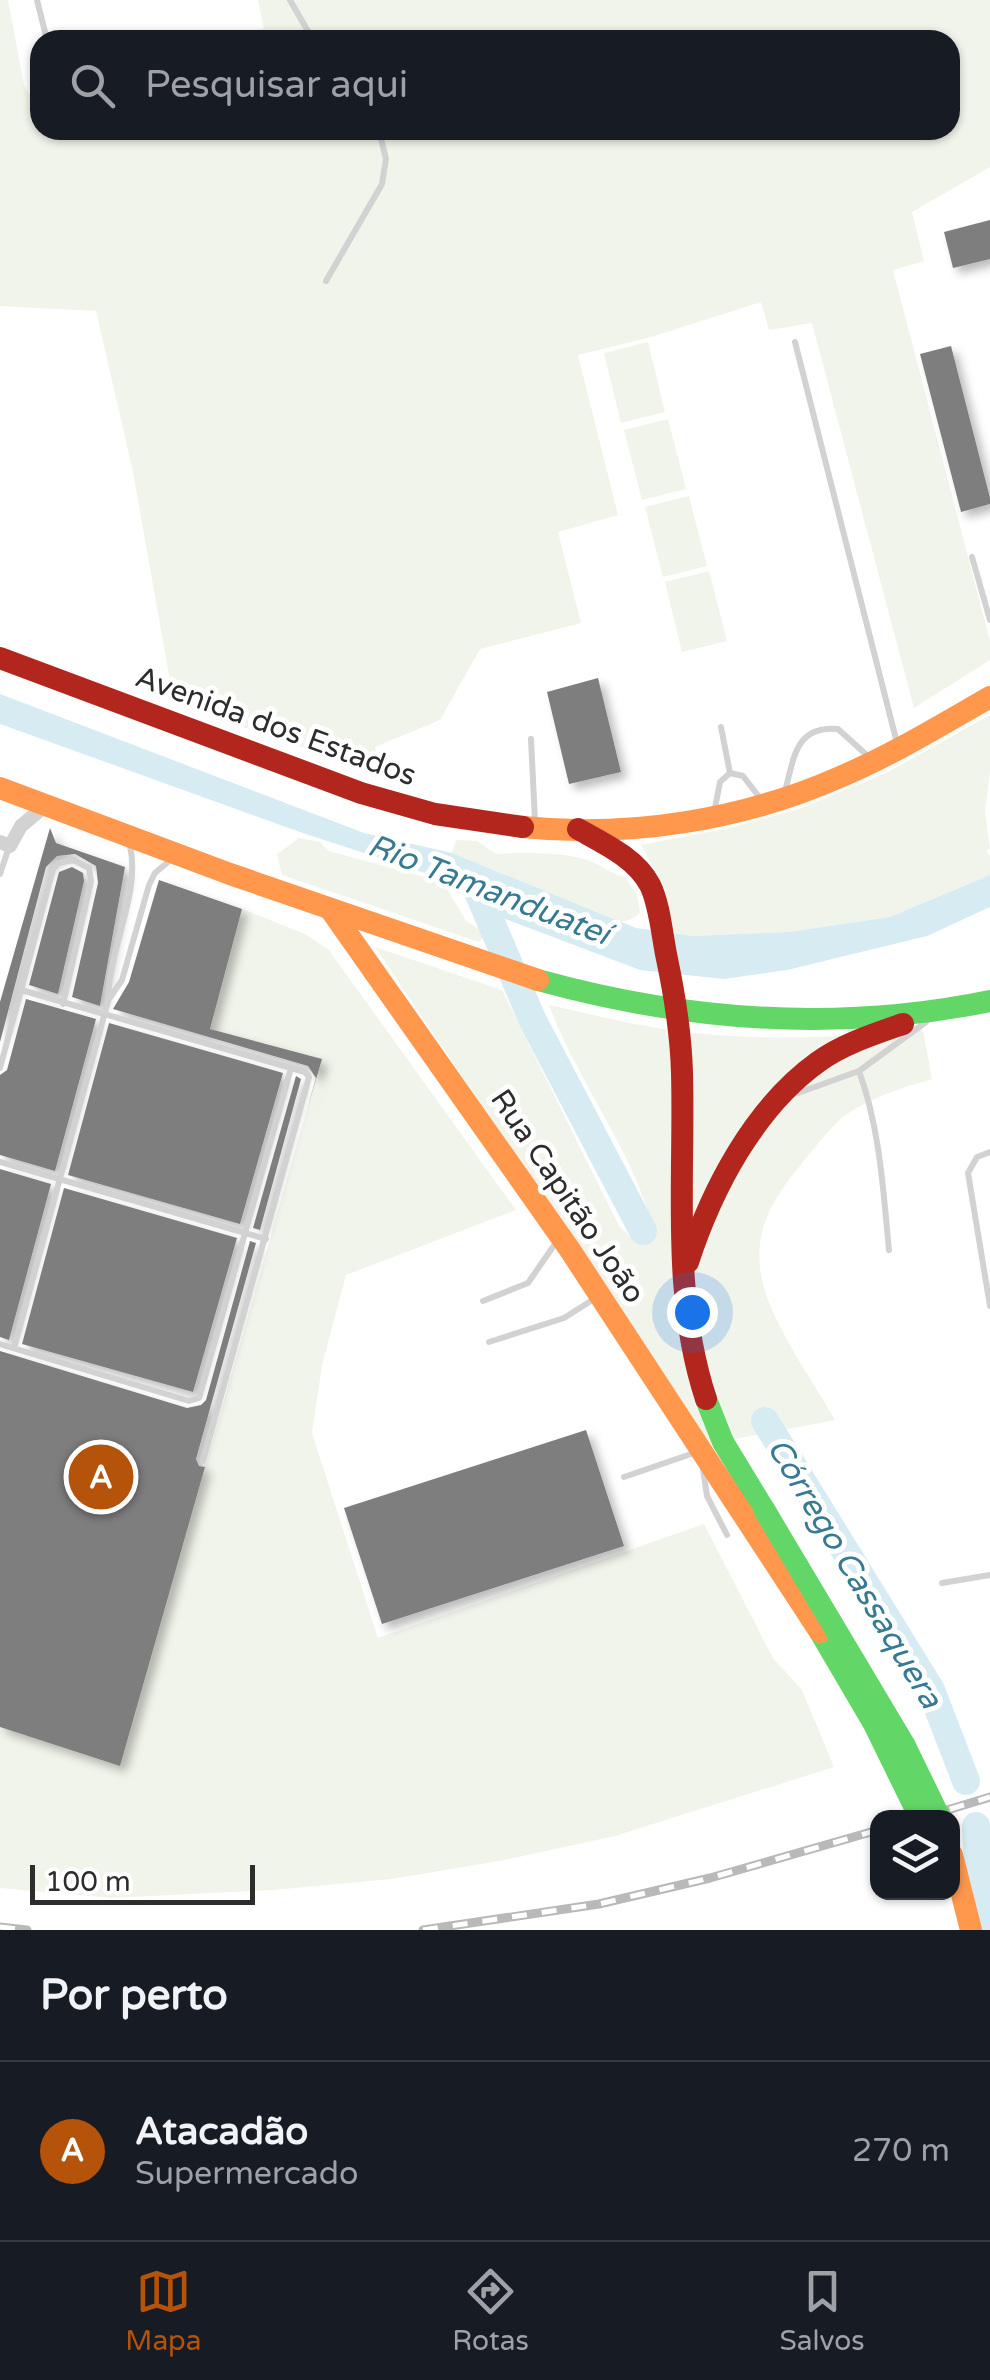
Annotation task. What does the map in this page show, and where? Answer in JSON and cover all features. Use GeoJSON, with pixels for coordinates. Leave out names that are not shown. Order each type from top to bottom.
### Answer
{"type":"FeatureCollection","features":[{"type":"Feature","properties":{"kind":"highway","name":"Avenida dos Estados"},"geometry":{"type":"LineString","coordinates":[[1,659],[372,797],[438,815],[578,829],[645,826],[714,815],[834,781],[898,750],[990,697]]}},
{"type":"Feature","properties":{"kind":"highway"},"geometry":{"type":"LineString","coordinates":[[0,788],[177,855],[541,981],[676,1010],[837,1018],[938,1012],[990,1001]]}},
{"type":"Feature","properties":{"kind":"highway","name":"Rua Capitão João"},"geometry":{"type":"LineString","coordinates":[[578,829],[620,853],[643,874],[651,888],[676,1010],[682,1071],[682,1281],[688,1330],[703,1393],[757,1516]]}},
{"type":"Feature","properties":{"kind":"highway","name":"Rua Capitão João"},"geometry":{"type":"LineString","coordinates":[[330,909],[419,1031],[703,1450],[757,1516]]}},
{"type":"Feature","properties":{"kind":"highway"},"geometry":{"type":"LineString","coordinates":[[682,1281],[707,1208],[743,1146],[779,1101],[816,1064],[840,1049],[938,1012]]}},
{"type":"Feature","properties":{"kind":"highway"},"geometry":{"type":"LineString","coordinates":[[757,1516],[871,1718],[916,1810]]}},
{"type":"Feature","properties":{"kind":"highway"},"geometry":{"type":"LineString","coordinates":[[757,1516],[895,1728],[936,1810]]}},
{"type":"Feature","properties":{"kind":"highway"},"geometry":{"type":"LineString","coordinates":[[960,1887],[971,1930]]}},
{"type":"Feature","properties":{"kind":"highway"},"geometry":{"type":"LineString","coordinates":[[948,1900],[954,1930]]}},
{"type":"Feature","properties":{"kind":"street"},"geometry":{"type":"LineString","coordinates":[[5,844],[46,806]]}},
{"type":"Feature","properties":{"kind":"lane"},"geometry":{"type":"LineString","coordinates":[[37,0],[44,30]]}},
{"type":"Feature","properties":{"kind":"lane"},"geometry":{"type":"LineString","coordinates":[[290,0],[307,30]]}},
{"type":"Feature","properties":{"kind":"lane"},"geometry":{"type":"LineString","coordinates":[[326,281],[382,184],[386,159],[381,140]]}},
{"type":"Feature","properties":{"kind":"lane"},"geometry":{"type":"LineString","coordinates":[[795,342],[898,750]]}},
{"type":"Feature","properties":{"kind":"lane"},"geometry":{"type":"LineString","coordinates":[[972,557],[990,620]]}},
{"type":"Feature","properties":{"kind":"lane"},"geometry":{"type":"LineString","coordinates":[[721,727],[730,773]]}},
{"type":"Feature","properties":{"kind":"lane"},"geometry":{"type":"LineString","coordinates":[[730,773],[743,776],[774,800],[797,746],[806,735],[838,729],[875,762]]}},
{"type":"Feature","properties":{"kind":"lane"},"geometry":{"type":"LineString","coordinates":[[531,739],[536,827]]}},
{"type":"Feature","properties":{"kind":"lane"},"geometry":{"type":"LineString","coordinates":[[714,815],[720,782],[730,773]]}},
{"type":"Feature","properties":{"kind":"lane"},"geometry":{"type":"LineString","coordinates":[[14,1348],[108,1000],[108,977],[133,876],[127,836]]}},
{"type":"Feature","properties":{"kind":"lane"},"geometry":{"type":"LineString","coordinates":[[0,874],[5,844]]}},
{"type":"Feature","properties":{"kind":"lane"},"geometry":{"type":"LineString","coordinates":[[108,1000],[122,980],[149,884],[155,873],[177,855]]}},
{"type":"Feature","properties":{"kind":"lane"},"geometry":{"type":"LineString","coordinates":[[0,1068],[54,869],[58,863],[74,860],[89,868],[91,881],[63,1004]]}},
{"type":"Feature","properties":{"kind":"lane"},"geometry":{"type":"LineString","coordinates":[[21,990],[305,1072],[310,1083],[203,1462]]}},
{"type":"Feature","properties":{"kind":"lane"},"geometry":{"type":"LineString","coordinates":[[779,1101],[858,1071],[938,1012]]}},
{"type":"Feature","properties":{"kind":"lane"},"geometry":{"type":"LineString","coordinates":[[0,1344],[195,1401],[202,1394],[292,1068]]}},
{"type":"Feature","properties":{"kind":"lane"},"geometry":{"type":"LineString","coordinates":[[858,1071],[870,1101],[879,1146],[889,1250]]}},
{"type":"Feature","properties":{"kind":"lane"},"geometry":{"type":"LineString","coordinates":[[990,1152],[978,1157],[968,1172],[990,1306]]}},
{"type":"Feature","properties":{"kind":"lane"},"geometry":{"type":"LineString","coordinates":[[0,1162],[266,1239]]}},
{"type":"Feature","properties":{"kind":"lane"},"geometry":{"type":"LineString","coordinates":[[484,1301],[528,1283],[560,1236]]}},
{"type":"Feature","properties":{"kind":"lane"},"geometry":{"type":"LineString","coordinates":[[489,1342],[564,1318],[599,1295]]}},
{"type":"Feature","properties":{"kind":"lane"},"geometry":{"type":"LineString","coordinates":[[624,1477],[703,1450],[707,1496],[727,1535]]}},
{"type":"Feature","properties":{"kind":"lane"},"geometry":{"type":"LineString","coordinates":[[942,1583],[990,1575]]}},
{"type":"Feature","properties":{"kind":"shaded area"},"geometry":{"type":"Polygon","coordinates":[[[0,0],[8,0],[24,85],[30,95],[30,140],[960,140],[960,30],[260,30],[264,29],[258,0],[990,0],[990,167],[912,212],[924,261],[893,270],[990,641],[990,660],[914,708],[812,323],[769,330],[761,302],[651,337],[578,355],[618,515],[558,532],[581,623],[480,649],[440,720],[375,747],[382,775],[174,703],[133,472],[96,311],[0,306],[0,0]]]}},
{"type":"Feature","properties":{"kind":"shaded area"},"geometry":{"type":"Polygon","coordinates":[[[648,342],[665,412],[621,423],[604,353],[648,342]]]}},
{"type":"Feature","properties":{"kind":"shaded area"},"geometry":{"type":"Polygon","coordinates":[[[668,419],[686,489],[642,500],[624,430],[668,419]]]}},
{"type":"Feature","properties":{"kind":"shaded area"},"geometry":{"type":"Polygon","coordinates":[[[689,496],[707,566],[663,577],[645,507],[689,496]]]}},
{"type":"Feature","properties":{"kind":"shaded area"},"geometry":{"type":"Polygon","coordinates":[[[709,571],[727,641],[682,652],[665,582],[709,571]]]}},
{"type":"Feature","properties":{"kind":"shaded area"},"geometry":{"type":"Polygon","coordinates":[[[990,715],[985,812],[990,875],[890,917],[789,932],[675,934],[665,889],[641,845],[799,809],[888,772],[990,715]]]}},
{"type":"Feature","properties":{"kind":"shaded area"},"geometry":{"type":"Polygon","coordinates":[[[299,838],[320,842],[329,851],[443,882],[466,921],[481,930],[484,937],[479,942],[282,875],[277,854],[299,838]]]}},
{"type":"Feature","properties":{"kind":"shaded area"},"geometry":{"type":"Polygon","coordinates":[[[456,840],[477,841],[496,854],[586,859],[625,877],[637,895],[640,912],[622,922],[452,853],[456,840]]]}},
{"type":"Feature","properties":{"kind":"shaded area"},"geometry":{"type":"Polygon","coordinates":[[[242,909],[305,934],[328,949],[516,1210],[346,1275],[322,1365],[312,1433],[378,1638],[704,1524],[773,1658],[802,1690],[834,1767],[615,1836],[392,1879],[113,1898],[0,1888],[0,1727],[120,1765],[321,1060],[210,1029],[242,909]]]}},
{"type":"Feature","properties":{"kind":"shaded area"},"geometry":{"type":"Polygon","coordinates":[[[375,947],[502,990],[619,1226],[632,1238],[652,1225],[643,1196],[549,1005],[702,1034],[828,1037],[923,1030],[932,1079],[872,1100],[841,1119],[787,1183],[763,1228],[760,1264],[768,1300],[784,1335],[835,1420],[709,1444],[375,947]]]}},
{"type":"Feature","properties":{"kind":"water","name":"Rio Tamanduateí"},"geometry":{"type":"Polygon","coordinates":[[[0,694],[364,833],[452,853],[636,928],[693,936],[789,932],[890,917],[990,875],[990,907],[927,936],[787,970],[724,979],[640,970],[487,912],[443,879],[0,724],[0,694]]]}},
{"type":"Feature","properties":{"kind":"building"},"geometry":{"type":"Polygon","coordinates":[[[990,220],[990,259],[953,268],[944,232],[990,220]]]}},
{"type":"Feature","properties":{"kind":"building"},"geometry":{"type":"Polygon","coordinates":[[[951,346],[990,498],[990,504],[961,512],[920,354],[951,346]]]}},
{"type":"Feature","properties":{"kind":"building"},"geometry":{"type":"Polygon","coordinates":[[[598,678],[621,772],[569,784],[547,692],[598,678]]]}},
{"type":"Feature","properties":{"kind":"building"},"geometry":{"type":"Polygon","coordinates":[[[50,828],[56,843],[125,867],[100,1006],[72,997],[98,883],[96,866],[75,854],[57,856],[46,867],[0,1042],[0,1002],[50,828]]]}},
{"type":"Feature","properties":{"kind":"building"},"geometry":{"type":"Polygon","coordinates":[[[72,867],[83,873],[84,881],[58,994],[29,985],[59,872],[72,867]]]}},
{"type":"Feature","properties":{"kind":"building"},"geometry":{"type":"Polygon","coordinates":[[[159,880],[242,909],[210,1029],[322,1059],[306,1113],[316,1078],[308,1066],[113,1009],[129,982],[159,880]]]}},
{"type":"Feature","properties":{"kind":"building"},"geometry":{"type":"Polygon","coordinates":[[[26,999],[96,1019],[55,1171],[0,1155],[0,1075],[7,1070],[26,999]]]}},
{"type":"Feature","properties":{"kind":"building"},"geometry":{"type":"Polygon","coordinates":[[[109,1023],[283,1073],[240,1224],[68,1175],[109,1023]]]}},
{"type":"Feature","properties":{"kind":"building"},"geometry":{"type":"Polygon","coordinates":[[[296,1076],[301,1079],[260,1230],[253,1228],[296,1076]]]}},
{"type":"Feature","properties":{"kind":"building"},"geometry":{"type":"Polygon","coordinates":[[[0,1169],[51,1184],[9,1340],[0,1337],[0,1169]]]}},
{"type":"Feature","properties":{"kind":"building"},"geometry":{"type":"Polygon","coordinates":[[[64,1188],[237,1238],[193,1392],[22,1344],[64,1188]]]}},
{"type":"Feature","properties":{"kind":"building"},"geometry":{"type":"Polygon","coordinates":[[[250,1241],[256,1243],[196,1459],[199,1466],[205,1467],[120,1766],[0,1727],[0,1351],[187,1408],[201,1405],[206,1400],[250,1241]]]}},
{"type":"Feature","properties":{"kind":"building"},"geometry":{"type":"Polygon","coordinates":[[[586,1430],[624,1546],[382,1624],[344,1508],[586,1430]]]}},
{"type":"Feature","properties":{"kind":"waterway","name":"Córrego Cassaquera"},"geometry":{"type":"LineString","coordinates":[[476,887],[532,1019],[643,1231]]}},
{"type":"Feature","properties":{"kind":"waterway","name":"Córrego Cassaquera"},"geometry":{"type":"LineString","coordinates":[[765,1421],[931,1690],[966,1781]]}},
{"type":"Feature","properties":{"kind":"waterway","name":"Córrego Cassaquera"},"geometry":{"type":"LineString","coordinates":[[976,1826],[982,1930]]}},
{"type":"Feature","properties":{"kind":"railway"},"geometry":{"type":"LineString","coordinates":[[947,1810],[990,1797]]}},
{"type":"Feature","properties":{"kind":"railway"},"geometry":{"type":"LineString","coordinates":[[423,1930],[599,1904],[710,1878],[870,1832]]}},
{"type":"Feature","properties":{"kind":"railway"},"geometry":{"type":"LineString","coordinates":[[0,1927],[27,1930]]}},
{"type":"Feature","properties":{"kind":"traffic: fast"},"geometry":{"type":"LineString","coordinates":[[538,980],[650,1005],[763,1018],[876,1017],[990,1001]]}},
{"type":"Feature","properties":{"kind":"traffic: fast"},"geometry":{"type":"LineString","coordinates":[[706,1399],[723,1442],[765,1511]]}},
{"type":"Feature","properties":{"kind":"traffic: fast"},"geometry":{"type":"LineString","coordinates":[[765,1511],[905,1746],[936,1810]]}},
{"type":"Feature","properties":{"kind":"traffic: fast"},"geometry":{"type":"LineString","coordinates":[[820,1632],[874,1724],[916,1810]]}},
{"type":"Feature","properties":{"kind":"traffic: slow"},"geometry":{"type":"LineString","coordinates":[[523,827],[603,830],[725,815],[803,792],[859,768],[990,697]]}},
{"type":"Feature","properties":{"kind":"traffic: slow"},"geometry":{"type":"LineString","coordinates":[[0,788],[230,874],[538,980]]}},
{"type":"Feature","properties":{"kind":"traffic: slow"},"geometry":{"type":"LineString","coordinates":[[330,909],[570,1250],[820,1632]]}},
{"type":"Feature","properties":{"kind":"traffic: slow"},"geometry":{"type":"LineString","coordinates":[[960,1887],[971,1930]]}},
{"type":"Feature","properties":{"kind":"traffic: jam"},"geometry":{"type":"LineString","coordinates":[[0,658],[361,793],[435,814],[523,827]]}},
{"type":"Feature","properties":{"kind":"traffic: jam"},"geometry":{"type":"LineString","coordinates":[[578,829],[618,852],[644,875],[658,911],[681,1058],[682,1237],[688,1319],[706,1399]]}},
{"type":"Feature","properties":{"kind":"traffic: jam"},"geometry":{"type":"LineString","coordinates":[[688,1262],[723,1179],[774,1102],[818,1062],[859,1040],[903,1024]]}},
{"type":"Feature","properties":{"kind":"place","name":"Atacadão"},"geometry":{"type":"Point","coordinates":[101,1477]}}]}
